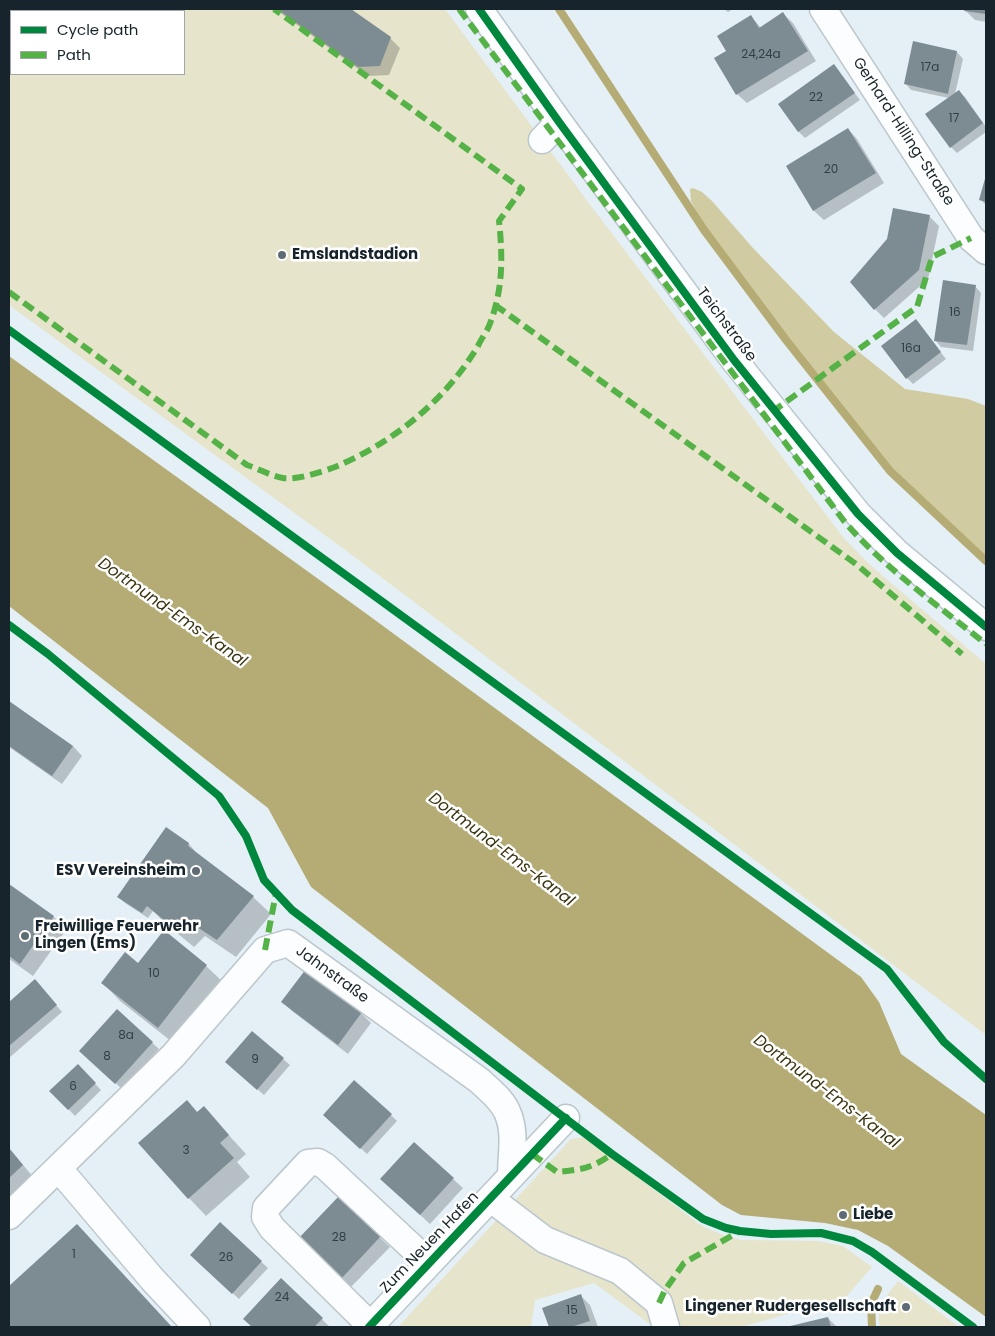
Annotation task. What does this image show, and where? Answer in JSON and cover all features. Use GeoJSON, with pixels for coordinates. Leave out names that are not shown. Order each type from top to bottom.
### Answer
{"type":"FeatureCollection","features":[{"type":"Feature","properties":{"kind":"street","name":"Teichstraße"},"geometry":{"type":"LineString","coordinates":[[479,9],[551,131],[858,514],[898,553],[986,627]]}},
{"type":"Feature","properties":{"kind":"street","name":"Gerhard-Hilling-Straße"},"geometry":{"type":"LineString","coordinates":[[823,9],[971,238],[986,251]]}},
{"type":"Feature","properties":{"kind":"street","name":"Jahnstraße"},"geometry":{"type":"LineString","coordinates":[[9,1216],[172,1056],[266,950],[288,943],[480,1081],[498,1097],[508,1113],[512,1132],[511,1176]]}},
{"type":"Feature","properties":{"kind":"street","name":"Zum Neuen Hafen"},"geometry":{"type":"LineString","coordinates":[[370,1326],[566,1118]]}},
{"type":"Feature","properties":{"kind":"street"},"geometry":{"type":"LineString","coordinates":[[370,1326],[272,1228],[265,1217],[266,1208],[308,1163],[318,1162],[325,1166],[429,1264]]}},
{"type":"Feature","properties":{"kind":"street"},"geometry":{"type":"LineString","coordinates":[[59,1169],[153,1280],[197,1327]]}},
{"type":"Feature","properties":{"kind":"street"},"geometry":{"type":"LineString","coordinates":[[491,1199],[545,1240],[620,1271],[659,1303],[666,1327]]}},
{"type":"Feature","properties":{"kind":"path"},"geometry":{"type":"LineString","coordinates":[[566,1118],[612,1154],[703,1219],[740,1231],[770,1234],[821,1233],[853,1240],[973,1327]]}},
{"type":"Feature","properties":{"kind":"green space"},"geometry":{"type":"Polygon","coordinates":[[[9,9],[445,9],[591,206],[843,537],[869,564],[986,664],[986,1035],[344,549],[9,305],[9,9]]]}},
{"type":"Feature","properties":{"kind":"green space"},"geometry":{"type":"Polygon","coordinates":[[[585,1137],[702,1226],[741,1240],[818,1241],[843,1246],[872,1267],[845,1298],[741,1327],[654,1327],[594,1283],[535,1300],[531,1326],[528,1327],[398,1327],[571,1139],[585,1137]]]}},
{"type":"Feature","properties":{"kind":"green space","name":"Lingener Rudergesellschaft"},"geometry":{"type":"Polygon","coordinates":[[[898,1281],[959,1327],[880,1327],[879,1314],[883,1302],[898,1281]]]}},
{"type":"Feature","properties":{"kind":"shaded area"},"geometry":{"type":"Polygon","coordinates":[[[693,188],[702,192],[712,201],[752,247],[834,332],[905,389],[968,399],[986,406],[986,560],[891,470],[786,339],[705,229],[691,201],[690,189],[693,188]]]}},
{"type":"Feature","properties":{"kind":"water","name":"Dortmund-Ems-Kanal"},"geometry":{"type":"Polygon","coordinates":[[[9,356],[364,612],[861,977],[879,1002],[901,1054],[986,1115],[986,1317],[888,1246],[858,1230],[825,1223],[741,1215],[722,1205],[311,887],[268,808],[9,606],[9,356]]]}},
{"type":"Feature","properties":{"kind":"building"},"geometry":{"type":"Polygon","coordinates":[[[277,9],[351,9],[391,37],[380,66],[358,67],[277,9]]]}},
{"type":"Feature","properties":{"kind":"building"},"geometry":{"type":"Polygon","coordinates":[[[965,9],[986,9],[986,14],[964,11],[965,9]]]}},
{"type":"Feature","properties":{"kind":"building"},"geometry":{"type":"Polygon","coordinates":[[[783,12],[808,51],[736,95],[714,58],[726,51],[717,36],[751,15],[759,28],[783,12]]]}},
{"type":"Feature","properties":{"kind":"building"},"geometry":{"type":"Polygon","coordinates":[[[913,41],[957,51],[948,94],[904,84],[913,41]]]}},
{"type":"Feature","properties":{"kind":"building"},"geometry":{"type":"Polygon","coordinates":[[[834,64],[855,93],[798,132],[778,104],[834,64]]]}},
{"type":"Feature","properties":{"kind":"building"},"geometry":{"type":"Polygon","coordinates":[[[959,90],[983,123],[950,148],[925,114],[959,90]]]}},
{"type":"Feature","properties":{"kind":"building"},"geometry":{"type":"Polygon","coordinates":[[[848,128],[876,173],[813,211],[786,166],[848,128]]]}},
{"type":"Feature","properties":{"kind":"building"},"geometry":{"type":"Polygon","coordinates":[[[986,175],[986,202],[979,200],[986,175]]]}},
{"type":"Feature","properties":{"kind":"building"},"geometry":{"type":"Polygon","coordinates":[[[893,208],[930,215],[919,270],[874,310],[850,282],[887,239],[893,208]]]}},
{"type":"Feature","properties":{"kind":"building"},"geometry":{"type":"Polygon","coordinates":[[[943,280],[976,285],[967,345],[934,341],[943,280]]]}},
{"type":"Feature","properties":{"kind":"building"},"geometry":{"type":"Polygon","coordinates":[[[916,319],[941,352],[906,379],[881,346],[916,319]]]}},
{"type":"Feature","properties":{"kind":"building"},"geometry":{"type":"Polygon","coordinates":[[[9,701],[73,746],[52,776],[9,746],[9,701]]]}},
{"type":"Feature","properties":{"kind":"building","name":"ESV Vereinsheim"},"geometry":{"type":"Polygon","coordinates":[[[166,827],[189,843],[188,846],[254,896],[217,940],[186,920],[176,930],[147,906],[142,913],[117,897],[166,827]]]}},
{"type":"Feature","properties":{"kind":"building","name":"Freiwillige Feuerwehr Lingen (Ems)"},"geometry":{"type":"Polygon","coordinates":[[[9,884],[54,916],[20,964],[9,956],[9,884]]]}},
{"type":"Feature","properties":{"kind":"building"},"geometry":{"type":"Polygon","coordinates":[[[164,930],[207,965],[158,1028],[101,983],[125,952],[138,963],[164,930]]]}},
{"type":"Feature","properties":{"kind":"building"},"geometry":{"type":"Polygon","coordinates":[[[306,969],[362,1012],[338,1045],[281,1002],[306,969]]]}},
{"type":"Feature","properties":{"kind":"building"},"geometry":{"type":"Polygon","coordinates":[[[35,979],[57,1005],[9,1046],[9,1002],[35,979]]]}},
{"type":"Feature","properties":{"kind":"building"},"geometry":{"type":"Polygon","coordinates":[[[117,1009],[153,1042],[115,1084],[79,1051],[117,1009]]]}},
{"type":"Feature","properties":{"kind":"building"},"geometry":{"type":"Polygon","coordinates":[[[252,1031],[284,1058],[257,1090],[225,1062],[252,1031]]]}},
{"type":"Feature","properties":{"kind":"building"},"geometry":{"type":"Polygon","coordinates":[[[78,1064],[96,1083],[68,1110],[49,1091],[78,1064]]]}},
{"type":"Feature","properties":{"kind":"building"},"geometry":{"type":"Polygon","coordinates":[[[354,1080],[392,1114],[360,1149],[323,1115],[354,1080]]]}},
{"type":"Feature","properties":{"kind":"building"},"geometry":{"type":"Polygon","coordinates":[[[187,1100],[197,1112],[204,1106],[229,1135],[220,1143],[234,1158],[188,1199],[138,1143],[187,1100]]]}},
{"type":"Feature","properties":{"kind":"building"},"geometry":{"type":"Polygon","coordinates":[[[414,1142],[454,1178],[420,1215],[380,1179],[414,1142]]]}},
{"type":"Feature","properties":{"kind":"building"},"geometry":{"type":"Polygon","coordinates":[[[9,1148],[23,1165],[9,1178],[9,1148]]]}},
{"type":"Feature","properties":{"kind":"building"},"geometry":{"type":"Polygon","coordinates":[[[339,1196],[381,1236],[340,1280],[298,1239],[339,1196]]]}},
{"type":"Feature","properties":{"kind":"building"},"geometry":{"type":"Polygon","coordinates":[[[220,1222],[262,1261],[232,1294],[190,1255],[220,1222]]]}},
{"type":"Feature","properties":{"kind":"building"},"geometry":{"type":"Polygon","coordinates":[[[77,1224],[172,1327],[9,1327],[9,1286],[77,1224]]]}},
{"type":"Feature","properties":{"kind":"building"},"geometry":{"type":"Polygon","coordinates":[[[281,1278],[323,1318],[314,1327],[252,1327],[243,1319],[281,1278]]]}},
{"type":"Feature","properties":{"kind":"building"},"geometry":{"type":"Polygon","coordinates":[[[581,1294],[590,1321],[571,1327],[549,1327],[542,1308],[581,1294]]]}},
{"type":"Feature","properties":{"kind":"building"},"geometry":{"type":"Polygon","coordinates":[[[828,1317],[831,1327],[786,1327],[828,1317]]]}},
{"type":"Feature","properties":{"kind":"waterway"},"geometry":{"type":"LineString","coordinates":[[559,9],[704,230],[786,340],[890,471],[986,561]]}},
{"type":"Feature","properties":{"kind":"waterway"},"geometry":{"type":"LineString","coordinates":[[872,1327],[871,1304],[878,1289]]}},
{"type":"Feature","properties":{"kind":"marked path"},"geometry":{"type":"LineString","coordinates":[[9,292],[247,465],[283,478],[302,477],[335,467],[357,457],[378,445],[416,418],[450,385],[478,346],[494,313],[501,274],[499,221],[522,189],[274,9]]}},
{"type":"Feature","properties":{"kind":"marked path"},"geometry":{"type":"LineString","coordinates":[[459,9],[844,521],[859,538],[894,570],[986,644]]}},
{"type":"Feature","properties":{"kind":"marked path"},"geometry":{"type":"LineString","coordinates":[[772,412],[917,307],[932,257],[971,238]]}},
{"type":"Feature","properties":{"kind":"marked path"},"geometry":{"type":"LineString","coordinates":[[495,305],[856,564],[962,654]]}},
{"type":"Feature","properties":{"kind":"marked path"},"geometry":{"type":"LineString","coordinates":[[265,950],[276,893]]}},
{"type":"Feature","properties":{"kind":"marked path"},"geometry":{"type":"LineString","coordinates":[[532,1154],[557,1172],[586,1167],[612,1154]]}},
{"type":"Feature","properties":{"kind":"marked path"},"geometry":{"type":"LineString","coordinates":[[659,1303],[665,1290],[684,1263],[740,1231]]}},
{"type":"Feature","properties":{"kind":"cycle path"},"geometry":{"type":"LineString","coordinates":[[479,9],[559,122],[734,360],[858,514],[897,553],[986,627]]}},
{"type":"Feature","properties":{"kind":"cycle path"},"geometry":{"type":"LineString","coordinates":[[9,330],[887,969],[944,1042],[986,1079]]}},
{"type":"Feature","properties":{"kind":"cycle path"},"geometry":{"type":"LineString","coordinates":[[9,625],[48,654],[219,796],[246,836],[264,880],[292,910],[612,1154],[703,1219],[726,1228],[771,1234],[821,1233],[853,1241],[872,1252],[973,1327]]}},
{"type":"Feature","properties":{"kind":"cycle path"},"geometry":{"type":"LineString","coordinates":[[369,1327],[566,1118]]}},
{"type":"Feature","properties":{"kind":"place","name":"Emslandstadion"},"geometry":{"type":"Point","coordinates":[282,255]}},
{"type":"Feature","properties":{"kind":"place","name":"ESV Vereinsheim"},"geometry":{"type":"Point","coordinates":[196,871]}},
{"type":"Feature","properties":{"kind":"place","name":"Freiwillige Feuerwehr Lingen (Ems)"},"geometry":{"type":"Point","coordinates":[25,936]}},
{"type":"Feature","properties":{"kind":"place","name":"Liebe"},"geometry":{"type":"Point","coordinates":[843,1215]}},
{"type":"Feature","properties":{"kind":"place","name":"Lingener Rudergesellschaft"},"geometry":{"type":"Point","coordinates":[906,1307]}}]}
